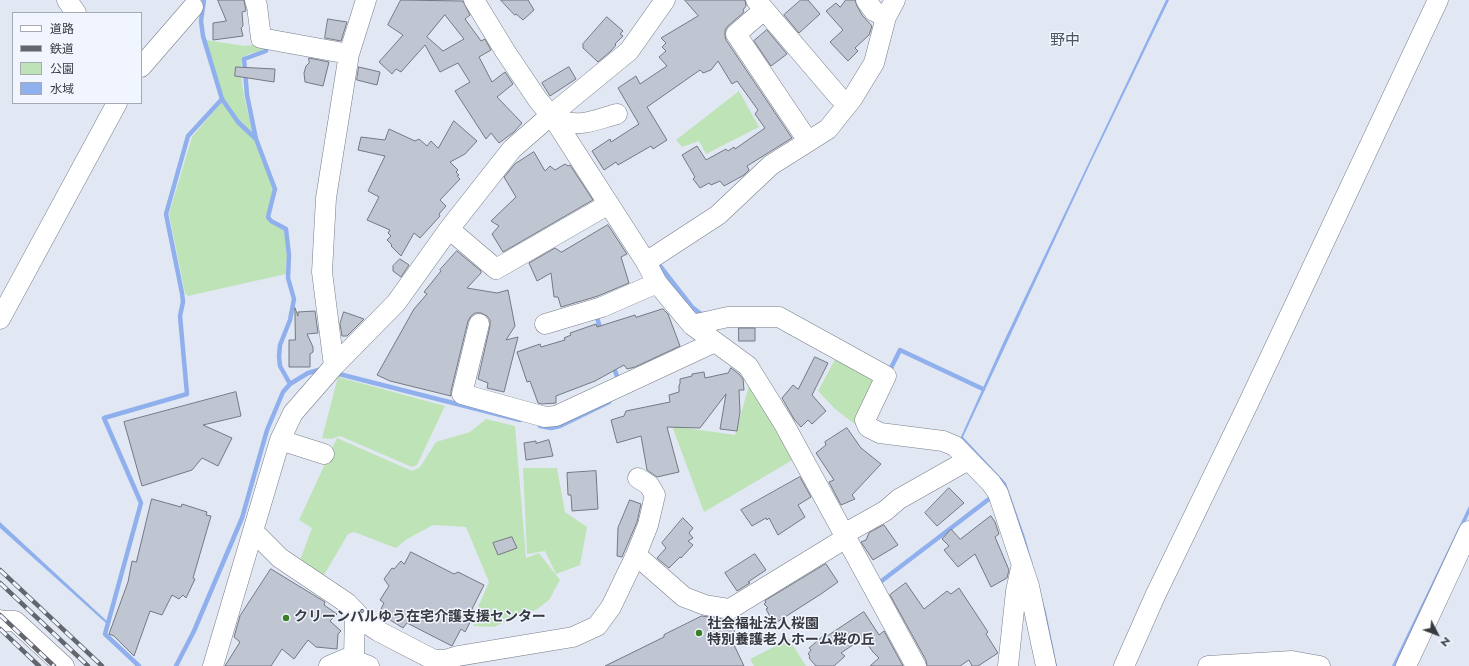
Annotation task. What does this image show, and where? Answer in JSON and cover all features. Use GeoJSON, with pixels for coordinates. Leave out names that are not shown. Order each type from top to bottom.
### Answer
{"type":"FeatureCollection","features":[{"type":"Feature","properties":{"kind":"street"},"geometry":{"type":"LineString","coordinates":[[67,0],[75,12]]}},
{"type":"Feature","properties":{"kind":"street"},"geometry":{"type":"LineString","coordinates":[[255,0],[261,38],[349,54]]}},
{"type":"Feature","properties":{"kind":"street"},"geometry":{"type":"LineString","coordinates":[[334,366],[322,272],[326,198],[349,54],[366,0]]}},
{"type":"Feature","properties":{"kind":"street"},"geometry":{"type":"LineString","coordinates":[[474,0],[505,51],[538,100],[552,117],[646,262],[657,284],[692,325],[748,366],[784,424],[916,666]]}},
{"type":"Feature","properties":{"kind":"street"},"geometry":{"type":"LineString","coordinates":[[213,666],[280,440],[293,413],[334,366],[396,303],[448,229],[512,149],[629,51],[665,0]]}},
{"type":"Feature","properties":{"kind":"street"},"geometry":{"type":"LineString","coordinates":[[646,262],[718,215],[771,165],[828,129],[852,99],[874,63],[891,8],[874,11],[866,0]]}},
{"type":"Feature","properties":{"kind":"street"},"geometry":{"type":"LineString","coordinates":[[1124,666],[1155,596],[1249,402],[1438,0]]}},
{"type":"Feature","properties":{"kind":"street"},"geometry":{"type":"LineString","coordinates":[[808,141],[736,34],[760,5],[839,97]]}},
{"type":"Feature","properties":{"kind":"street"},"geometry":{"type":"LineString","coordinates":[[142,66],[193,7]]}},
{"type":"Feature","properties":{"kind":"street"},"geometry":{"type":"LineString","coordinates":[[0,319],[116,104]]}},
{"type":"Feature","properties":{"kind":"street"},"geometry":{"type":"LineString","coordinates":[[552,117],[566,123],[581,124],[617,114]]}},
{"type":"Feature","properties":{"kind":"street"},"geometry":{"type":"LineString","coordinates":[[448,229],[496,269],[608,204]]}},
{"type":"Feature","properties":{"kind":"street"},"geometry":{"type":"LineString","coordinates":[[545,324],[602,307],[657,284]]}},
{"type":"Feature","properties":{"kind":"street"},"geometry":{"type":"LineString","coordinates":[[692,325],[728,317],[779,317],[886,376],[865,420],[868,427],[880,433],[943,442],[955,446],[991,483],[998,493],[1029,586],[1046,666]]}},
{"type":"Feature","properties":{"kind":"street"},"geometry":{"type":"LineString","coordinates":[[479,324],[462,394],[545,417],[556,416],[716,342]]}},
{"type":"Feature","properties":{"kind":"street"},"geometry":{"type":"LineString","coordinates":[[280,440],[324,454]]}},
{"type":"Feature","properties":{"kind":"street"},"geometry":{"type":"LineString","coordinates":[[636,556],[684,597],[705,605],[730,609],[885,511],[899,500],[968,460]]}},
{"type":"Feature","properties":{"kind":"street"},"geometry":{"type":"LineString","coordinates":[[253,531],[280,558],[347,603],[366,622],[378,631],[434,660],[445,660],[458,656],[573,637],[597,626],[611,607],[636,556],[648,525],[655,495],[649,485],[638,478]]}},
{"type":"Feature","properties":{"kind":"street"},"geometry":{"type":"LineString","coordinates":[[1406,666],[1469,531]]}},
{"type":"Feature","properties":{"kind":"street"},"geometry":{"type":"LineString","coordinates":[[1008,666],[1016,590],[1022,564]]}},
{"type":"Feature","properties":{"kind":"street"},"geometry":{"type":"LineString","coordinates":[[329,666],[348,658],[361,663],[354,611]]}},
{"type":"Feature","properties":{"kind":"street"},"geometry":{"type":"LineString","coordinates":[[0,620],[14,621],[64,666]]}},
{"type":"Feature","properties":{"kind":"street"},"geometry":{"type":"LineString","coordinates":[[1208,666],[1292,661],[1320,666]]}},
{"type":"Feature","properties":{"kind":"green space"},"geometry":{"type":"Polygon","coordinates":[[[206,40],[245,46],[264,43],[264,50],[244,57],[242,62],[242,81],[253,131],[250,133],[239,121],[224,99],[206,40]]]}},
{"type":"Feature","properties":{"kind":"green space"},"geometry":{"type":"Polygon","coordinates":[[[739,91],[759,127],[706,154],[699,141],[682,147],[676,140],[739,91]]]}},
{"type":"Feature","properties":{"kind":"green space"},"geometry":{"type":"Polygon","coordinates":[[[222,102],[236,122],[254,140],[274,190],[266,217],[269,222],[284,230],[287,254],[286,274],[188,296],[185,293],[169,214],[192,137],[222,102]]]}},
{"type":"Feature","properties":{"kind":"green space"},"geometry":{"type":"Polygon","coordinates":[[[838,354],[878,378],[856,425],[835,409],[818,391],[838,354]]]}},
{"type":"Feature","properties":{"kind":"green space"},"geometry":{"type":"Polygon","coordinates":[[[338,377],[445,406],[417,465],[412,467],[340,436],[331,439],[322,438],[338,377]]]}},
{"type":"Feature","properties":{"kind":"green space"},"geometry":{"type":"Polygon","coordinates":[[[750,382],[796,458],[704,512],[672,426],[735,435],[750,382]]]}},
{"type":"Feature","properties":{"kind":"green space"},"geometry":{"type":"Polygon","coordinates":[[[486,419],[515,426],[526,558],[539,553],[560,580],[549,600],[536,610],[521,614],[494,627],[473,626],[480,613],[478,607],[489,582],[466,527],[433,525],[407,539],[396,548],[354,532],[348,534],[324,575],[299,563],[312,528],[299,520],[337,438],[412,471],[420,467],[436,442],[470,432],[486,419]]]}},
{"type":"Feature","properties":{"kind":"green space"},"geometry":{"type":"Polygon","coordinates":[[[523,468],[557,468],[565,512],[587,527],[580,565],[556,574],[545,551],[527,554],[523,468]]]}},
{"type":"Feature","properties":{"kind":"green space"},"geometry":{"type":"Polygon","coordinates":[[[789,639],[806,666],[754,666],[750,659],[789,639]]]}},
{"type":"Feature","properties":{"kind":"water"},"geometry":{"type":"Polygon","coordinates":[[[1166,0],[1169,0],[1090,164],[963,437],[1006,483],[1025,537],[1046,612],[1057,666],[1053,666],[1023,538],[960,439],[1004,341],[1166,0]]]}},
{"type":"Feature","properties":{"kind":"water"},"geometry":{"type":"Polygon","coordinates":[[[1469,506],[1469,514],[1461,532],[1395,666],[1392,666],[1469,506]]]}},
{"type":"Feature","properties":{"kind":"water"},"geometry":{"type":"Polygon","coordinates":[[[0,522],[108,622],[107,624],[0,528],[0,522]]]}},
{"type":"Feature","properties":{"kind":"building"},"geometry":{"type":"Polygon","coordinates":[[[218,0],[244,0],[246,11],[242,12],[243,26],[241,28],[243,36],[213,40],[213,23],[226,21],[218,0]]]}},
{"type":"Feature","properties":{"kind":"building"},"geometry":{"type":"Polygon","coordinates":[[[401,0],[463,1],[470,15],[465,19],[481,41],[485,39],[491,50],[479,57],[492,82],[505,72],[513,84],[497,97],[522,123],[514,132],[499,143],[491,133],[486,139],[455,91],[470,82],[458,63],[440,72],[425,45],[401,72],[396,69],[392,74],[379,62],[403,35],[388,25],[401,0]],[[445,15],[427,37],[443,51],[464,39],[445,15]]]}},
{"type":"Feature","properties":{"kind":"building"},"geometry":{"type":"Polygon","coordinates":[[[501,0],[528,0],[534,10],[523,20],[516,14],[515,15],[501,0]]]}},
{"type":"Feature","properties":{"kind":"building"},"geometry":{"type":"Polygon","coordinates":[[[685,0],[745,0],[746,6],[743,10],[744,12],[725,30],[726,40],[792,138],[747,166],[749,170],[744,175],[724,186],[720,181],[711,185],[709,183],[700,188],[693,179],[695,177],[682,155],[697,146],[706,160],[726,149],[728,151],[734,147],[735,149],[765,128],[755,114],[758,110],[737,81],[732,84],[718,61],[711,70],[703,73],[700,70],[647,107],[667,140],[653,149],[651,146],[618,165],[616,162],[604,170],[592,151],[610,139],[611,142],[639,124],[618,88],[636,76],[640,84],[667,66],[659,57],[666,51],[662,47],[666,43],[661,38],[698,16],[685,0]]]}},
{"type":"Feature","properties":{"kind":"building"},"geometry":{"type":"Polygon","coordinates":[[[801,0],[808,0],[820,14],[799,33],[784,15],[801,0]]]}},
{"type":"Feature","properties":{"kind":"building"},"geometry":{"type":"Polygon","coordinates":[[[846,0],[855,0],[862,15],[872,26],[869,35],[855,48],[858,51],[848,61],[830,42],[843,30],[826,11],[836,3],[840,7],[846,0]]]}},
{"type":"Feature","properties":{"kind":"building"},"geometry":{"type":"Polygon","coordinates":[[[607,17],[623,31],[620,34],[623,36],[615,44],[616,45],[611,51],[598,62],[583,48],[583,44],[607,17]]]}},
{"type":"Feature","properties":{"kind":"building"},"geometry":{"type":"Polygon","coordinates":[[[328,19],[347,22],[341,41],[325,38],[328,19]]]}},
{"type":"Feature","properties":{"kind":"building"},"geometry":{"type":"Polygon","coordinates":[[[767,30],[787,54],[771,66],[754,41],[767,30]]]}},
{"type":"Feature","properties":{"kind":"building"},"geometry":{"type":"Polygon","coordinates":[[[309,58],[329,62],[323,86],[305,82],[304,73],[306,66],[309,63],[309,58]]]}},
{"type":"Feature","properties":{"kind":"building"},"geometry":{"type":"Polygon","coordinates":[[[236,67],[275,69],[274,82],[235,76],[236,67]]]}},
{"type":"Feature","properties":{"kind":"building"},"geometry":{"type":"Polygon","coordinates":[[[359,67],[380,72],[377,85],[357,80],[359,67]]]}},
{"type":"Feature","properties":{"kind":"building"},"geometry":{"type":"Polygon","coordinates":[[[569,67],[576,79],[550,96],[542,83],[569,67]]]}},
{"type":"Feature","properties":{"kind":"building"},"geometry":{"type":"Polygon","coordinates":[[[454,121],[477,141],[465,154],[450,162],[458,170],[456,172],[460,179],[440,200],[446,206],[439,214],[440,216],[420,238],[414,233],[401,256],[387,240],[391,236],[388,233],[390,230],[367,220],[379,197],[368,191],[385,156],[358,150],[361,137],[385,140],[389,129],[415,141],[419,139],[427,146],[431,141],[438,148],[454,121]]]}},
{"type":"Feature","properties":{"kind":"building"},"geometry":{"type":"Polygon","coordinates":[[[534,152],[545,171],[550,166],[555,170],[565,164],[568,166],[570,165],[593,200],[503,252],[492,234],[499,226],[491,221],[516,197],[504,177],[515,164],[534,152]]]}},
{"type":"Feature","properties":{"kind":"building"},"geometry":{"type":"Polygon","coordinates":[[[608,225],[627,254],[621,257],[629,283],[598,296],[561,307],[558,297],[554,297],[551,273],[537,281],[529,263],[555,248],[561,252],[608,225]]]}},
{"type":"Feature","properties":{"kind":"building"},"geometry":{"type":"Polygon","coordinates":[[[457,251],[481,271],[481,273],[467,288],[497,293],[508,290],[515,326],[506,340],[518,337],[504,392],[487,388],[488,383],[478,379],[490,326],[490,320],[487,316],[481,313],[475,313],[468,321],[451,396],[390,381],[377,375],[414,309],[427,294],[424,292],[441,271],[440,270],[457,251]]]}},
{"type":"Feature","properties":{"kind":"building"},"geometry":{"type":"Polygon","coordinates":[[[400,259],[409,265],[401,277],[393,271],[393,266],[400,259]]]}},
{"type":"Feature","properties":{"kind":"building"},"geometry":{"type":"Polygon","coordinates":[[[295,308],[298,316],[298,312],[315,311],[318,333],[307,334],[313,347],[313,352],[310,354],[310,367],[289,367],[289,340],[295,340],[295,308]]]}},
{"type":"Feature","properties":{"kind":"building"},"geometry":{"type":"Polygon","coordinates":[[[663,309],[668,314],[680,346],[635,367],[627,369],[624,365],[595,381],[556,396],[556,403],[538,403],[530,381],[527,382],[517,352],[540,344],[541,347],[565,340],[564,338],[571,335],[570,333],[596,324],[597,327],[635,315],[636,317],[663,309]]]}},
{"type":"Feature","properties":{"kind":"building"},"geometry":{"type":"Polygon","coordinates":[[[344,312],[364,319],[347,336],[342,336],[340,324],[344,312]]]}},
{"type":"Feature","properties":{"kind":"building"},"geometry":{"type":"Polygon","coordinates":[[[739,328],[755,328],[755,341],[739,341],[739,328]]]}},
{"type":"Feature","properties":{"kind":"building"},"geometry":{"type":"Polygon","coordinates":[[[815,357],[828,363],[812,395],[826,411],[812,424],[808,420],[801,427],[794,419],[782,398],[793,385],[798,389],[815,357]]]}},
{"type":"Feature","properties":{"kind":"building"},"geometry":{"type":"Polygon","coordinates":[[[731,368],[743,379],[744,390],[739,390],[740,412],[737,431],[720,429],[726,394],[700,428],[667,427],[679,472],[657,477],[647,470],[641,436],[617,443],[611,420],[624,416],[626,411],[670,402],[669,395],[679,392],[680,379],[692,376],[692,374],[704,372],[705,378],[728,373],[731,368]]]}},
{"type":"Feature","properties":{"kind":"building"},"geometry":{"type":"Polygon","coordinates":[[[236,392],[241,416],[203,425],[232,438],[218,466],[202,458],[192,470],[142,486],[124,422],[236,392]]]}},
{"type":"Feature","properties":{"kind":"building"},"geometry":{"type":"Polygon","coordinates":[[[847,428],[861,448],[881,464],[852,495],[855,499],[841,505],[829,482],[834,480],[816,453],[826,445],[825,442],[847,428]]]}},
{"type":"Feature","properties":{"kind":"building"},"geometry":{"type":"Polygon","coordinates":[[[549,440],[553,456],[526,460],[524,443],[536,441],[536,443],[549,440]]]}},
{"type":"Feature","properties":{"kind":"building"},"geometry":{"type":"Polygon","coordinates":[[[596,471],[598,509],[572,511],[571,495],[568,495],[567,473],[596,471]]]}},
{"type":"Feature","properties":{"kind":"building"},"geometry":{"type":"Polygon","coordinates":[[[800,477],[811,497],[798,505],[805,517],[778,535],[769,518],[767,520],[766,518],[752,526],[741,510],[800,477]]]}},
{"type":"Feature","properties":{"kind":"building"},"geometry":{"type":"Polygon","coordinates":[[[949,488],[964,503],[937,526],[925,513],[949,488]]]}},
{"type":"Feature","properties":{"kind":"building"},"geometry":{"type":"Polygon","coordinates":[[[152,499],[181,507],[182,504],[207,512],[206,515],[211,516],[193,578],[195,579],[186,598],[183,595],[179,599],[172,595],[162,615],[150,611],[134,656],[114,636],[109,634],[128,582],[132,561],[136,562],[152,499]]]}},
{"type":"Feature","properties":{"kind":"building"},"geometry":{"type":"Polygon","coordinates":[[[630,500],[641,504],[637,522],[622,557],[617,556],[618,528],[630,500]]]}},
{"type":"Feature","properties":{"kind":"building"},"geometry":{"type":"Polygon","coordinates":[[[991,516],[995,522],[999,534],[995,537],[1009,570],[1007,578],[991,587],[975,554],[958,567],[944,550],[949,546],[942,539],[951,529],[960,539],[991,516]]]}},
{"type":"Feature","properties":{"kind":"building"},"geometry":{"type":"Polygon","coordinates":[[[683,518],[693,528],[689,533],[693,538],[688,541],[693,545],[669,568],[657,558],[666,548],[662,543],[683,518]]]}},
{"type":"Feature","properties":{"kind":"building"},"geometry":{"type":"Polygon","coordinates":[[[884,525],[898,545],[873,560],[861,542],[866,540],[869,533],[884,525]]]}},
{"type":"Feature","properties":{"kind":"building"},"geometry":{"type":"Polygon","coordinates":[[[512,537],[517,548],[498,555],[493,543],[512,537]]]}},
{"type":"Feature","properties":{"kind":"building"},"geometry":{"type":"Polygon","coordinates":[[[411,552],[454,574],[458,572],[484,585],[472,609],[476,611],[465,632],[461,629],[452,646],[407,623],[403,628],[379,613],[384,603],[380,600],[389,586],[384,579],[392,568],[394,569],[401,561],[404,564],[411,552]]]}},
{"type":"Feature","properties":{"kind":"building"},"geometry":{"type":"Polygon","coordinates":[[[755,554],[766,570],[737,591],[725,573],[755,554]]]}},
{"type":"Feature","properties":{"kind":"building"},"geometry":{"type":"Polygon","coordinates":[[[826,564],[838,582],[774,624],[766,609],[768,608],[764,604],[766,602],[765,601],[826,564]]]}},
{"type":"Feature","properties":{"kind":"building","name":"クリーンパルゆう在宅介護支援センター"},"geometry":{"type":"Polygon","coordinates":[[[271,569],[325,602],[324,605],[337,614],[330,621],[341,631],[338,634],[337,649],[316,647],[308,640],[294,659],[282,649],[271,666],[225,666],[240,642],[234,637],[240,616],[271,569]]]}},
{"type":"Feature","properties":{"kind":"building"},"geometry":{"type":"Polygon","coordinates":[[[906,583],[924,609],[947,591],[951,594],[959,588],[988,632],[986,634],[998,653],[978,666],[972,666],[969,660],[960,666],[927,666],[926,660],[890,595],[906,583]]]}},
{"type":"Feature","properties":{"kind":"building"},"geometry":{"type":"Polygon","coordinates":[[[864,612],[879,635],[884,631],[903,666],[870,666],[879,658],[863,638],[841,653],[845,656],[834,666],[816,666],[809,658],[810,656],[808,654],[811,650],[809,648],[823,636],[825,637],[864,612]]]}},
{"type":"Feature","properties":{"kind":"building","name":"社会福祉法人桜園 特別養護老人ホーム桜の丘"},"geometry":{"type":"Polygon","coordinates":[[[702,616],[729,620],[739,641],[734,645],[744,666],[605,666],[664,637],[664,635],[702,616]]]}},
{"type":"Feature","properties":{"kind":"waterway"},"geometry":{"type":"LineString","coordinates":[[204,0],[201,21],[203,36],[222,99],[238,122],[256,139]]}},
{"type":"Feature","properties":{"kind":"waterway"},"geometry":{"type":"LineString","coordinates":[[267,44],[266,51],[244,59],[247,95],[256,139],[275,189],[268,217],[271,221],[286,229],[289,255],[288,278],[294,299],[290,320],[280,345],[279,357],[280,366],[290,384]]}},
{"type":"Feature","properties":{"kind":"waterway"},"geometry":{"type":"LineString","coordinates":[[139,666],[105,634],[141,503],[104,418],[187,394],[180,316],[183,302],[182,293],[166,214],[188,136],[222,99]]}},
{"type":"Feature","properties":{"kind":"waterway"},"geometry":{"type":"LineString","coordinates":[[658,260],[660,266],[692,307],[701,314],[705,314]]}},
{"type":"Feature","properties":{"kind":"waterway"},"geometry":{"type":"LineString","coordinates":[[596,314],[601,331]]}},
{"type":"Feature","properties":{"kind":"waterway"},"geometry":{"type":"LineString","coordinates":[[888,369],[890,370],[900,350],[983,389]]}},
{"type":"Feature","properties":{"kind":"waterway"},"geometry":{"type":"LineString","coordinates":[[613,365],[619,382]]}},
{"type":"Feature","properties":{"kind":"waterway"},"geometry":{"type":"LineString","coordinates":[[176,666],[194,631],[242,518],[267,430],[283,392],[290,384],[308,373],[322,369]]}},
{"type":"Feature","properties":{"kind":"waterway"},"geometry":{"type":"LineString","coordinates":[[335,373],[520,420]]}},
{"type":"Feature","properties":{"kind":"waterway"},"geometry":{"type":"LineString","coordinates":[[540,426],[551,428],[560,426],[609,402]]}},
{"type":"Feature","properties":{"kind":"waterway"},"geometry":{"type":"LineString","coordinates":[[879,583],[989,499]]}},
{"type":"Feature","properties":{"kind":"railway"},"geometry":{"type":"LineString","coordinates":[[0,570],[102,666]]}},
{"type":"Feature","properties":{"kind":"railway"},"geometry":{"type":"LineString","coordinates":[[0,583],[88,666]]}},
{"type":"Feature","properties":{"kind":"railway"},"geometry":{"type":"LineString","coordinates":[[0,615],[54,666]]}},
{"type":"Feature","properties":{"kind":"railway"},"geometry":{"type":"LineString","coordinates":[[0,629],[39,666]]}},
{"type":"Feature","properties":{"kind":"place","name":"クリーンパルゆう在宅介護支援センター"},"geometry":{"type":"Point","coordinates":[286,618]}},
{"type":"Feature","properties":{"kind":"place","name":"社会福祉法人桜園 特別養護老人ホーム桜の丘"},"geometry":{"type":"Point","coordinates":[699,633]}},
{"type":"Feature","properties":{"kind":"district","name":"野中"},"geometry":{"type":"Point","coordinates":[1065,41]}}]}
